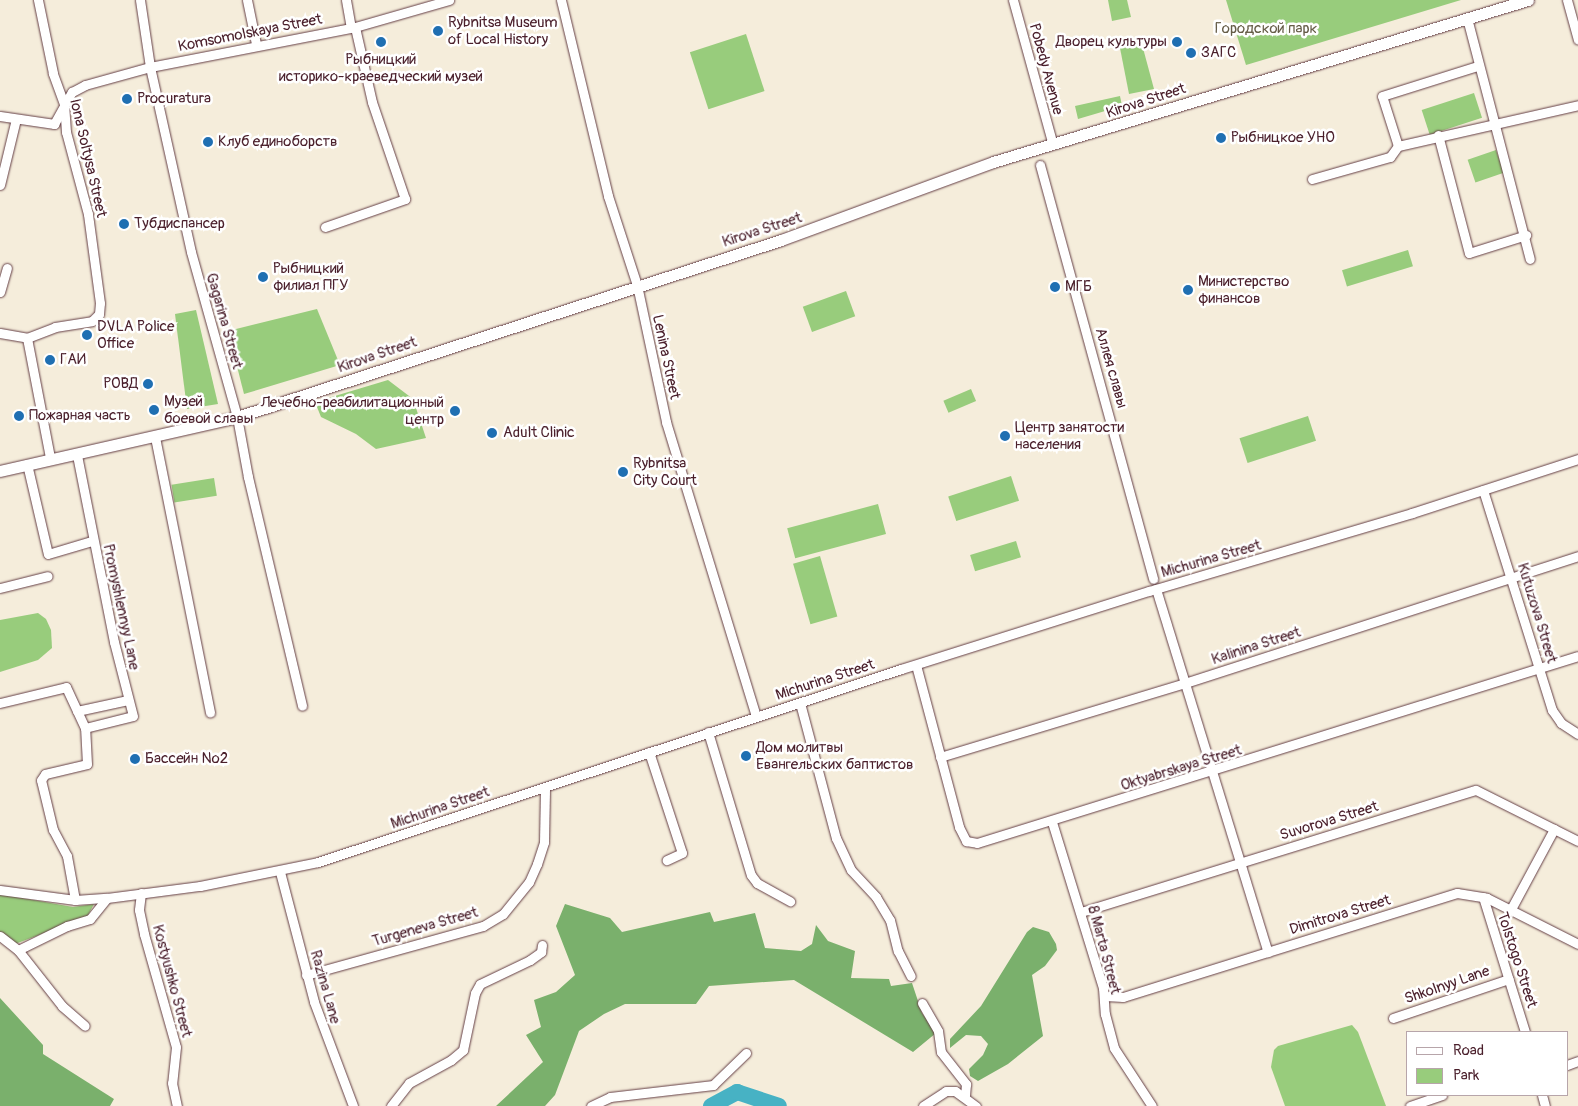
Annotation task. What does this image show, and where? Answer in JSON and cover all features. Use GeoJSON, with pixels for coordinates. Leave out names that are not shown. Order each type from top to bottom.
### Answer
{"type":"FeatureCollection","features":[{"type":"Feature","properties":{"kind":"main road","name":"Kirova Street"},"geometry":{"type":"LineString","coordinates":[[0,471],[50,458],[77,455],[237,417],[637,285],[799,234],[993,162],[1528,0]]}},
{"type":"Feature","properties":{"kind":"street","name":"Iona Soltysa Street"},"geometry":{"type":"LineString","coordinates":[[27,338],[55,327],[92,321],[99,314],[100,303],[88,214],[66,132],[64,104],[53,74],[38,0]]}},
{"type":"Feature","properties":{"kind":"street","name":"Gagarina Street"},"geometry":{"type":"LineString","coordinates":[[140,0],[150,67],[191,252],[237,417],[248,477],[302,706]]}},
{"type":"Feature","properties":{"kind":"street"},"geometry":{"type":"LineString","coordinates":[[247,0],[256,44]]}},
{"type":"Feature","properties":{"kind":"street"},"geometry":{"type":"LineString","coordinates":[[325,227],[405,199],[372,102],[346,0]]}},
{"type":"Feature","properties":{"kind":"street","name":"Komsomolskaya Street"},"geometry":{"type":"LineString","coordinates":[[54,124],[72,92],[85,85],[150,67],[256,44],[353,28],[449,0]]}},
{"type":"Feature","properties":{"kind":"street","name":"Lenina Street"},"geometry":{"type":"LineString","coordinates":[[561,0],[608,196],[637,285],[666,422],[756,717]]}},
{"type":"Feature","properties":{"kind":"street","name":"Pobedy Avenue"},"geometry":{"type":"LineString","coordinates":[[1013,0],[1053,145]]}},
{"type":"Feature","properties":{"kind":"street"},"geometry":{"type":"LineString","coordinates":[[1567,0],[1578,40]]}},
{"type":"Feature","properties":{"kind":"street"},"geometry":{"type":"LineString","coordinates":[[1467,18],[1477,66],[1496,122],[1526,235],[1530,259]]}},
{"type":"Feature","properties":{"kind":"street"},"geometry":{"type":"LineString","coordinates":[[1398,146],[1382,96],[1477,66]]}},
{"type":"Feature","properties":{"kind":"street"},"geometry":{"type":"LineString","coordinates":[[1312,179],[1390,157],[1398,146],[1438,135],[1578,105]]}},
{"type":"Feature","properties":{"kind":"street"},"geometry":{"type":"LineString","coordinates":[[0,116],[54,124],[66,132]]}},
{"type":"Feature","properties":{"kind":"street"},"geometry":{"type":"LineString","coordinates":[[0,185],[16,119]]}},
{"type":"Feature","properties":{"kind":"street"},"geometry":{"type":"LineString","coordinates":[[1438,135],[1469,253],[1526,235]]}},
{"type":"Feature","properties":{"kind":"street","name":"Аллея славы"},"geometry":{"type":"LineString","coordinates":[[1040,165],[1153,579]]}},
{"type":"Feature","properties":{"kind":"street"},"geometry":{"type":"LineString","coordinates":[[0,292],[6,268]]}},
{"type":"Feature","properties":{"kind":"street"},"geometry":{"type":"LineString","coordinates":[[0,333],[27,338],[50,458]]}},
{"type":"Feature","properties":{"kind":"street"},"geometry":{"type":"LineString","coordinates":[[155,437],[210,713]]}},
{"type":"Feature","properties":{"kind":"street","name":"Promyshlennyy Lane"},"geometry":{"type":"LineString","coordinates":[[77,455],[92,541],[133,716],[85,728]]}},
{"type":"Feature","properties":{"kind":"street","name":"Michurina Street"},"geometry":{"type":"LineString","coordinates":[[0,890],[75,900],[107,898],[280,872],[356,851],[708,732],[916,665],[1578,459]]}},
{"type":"Feature","properties":{"kind":"street"},"geometry":{"type":"LineString","coordinates":[[27,464],[48,554],[92,541]]}},
{"type":"Feature","properties":{"kind":"street","name":"Kutuzova Street"},"geometry":{"type":"LineString","coordinates":[[1483,490],[1513,579],[1552,710],[1561,723],[1578,734]]}},
{"type":"Feature","properties":{"kind":"street","name":"Kalinina Street"},"geometry":{"type":"LineString","coordinates":[[940,758],[1185,684],[1513,579],[1578,556]]}},
{"type":"Feature","properties":{"kind":"street"},"geometry":{"type":"LineString","coordinates":[[0,588],[48,576]]}},
{"type":"Feature","properties":{"kind":"street"},"geometry":{"type":"LineString","coordinates":[[1156,589],[1268,952]]}},
{"type":"Feature","properties":{"kind":"street","name":"Oktyabrskaya Street"},"geometry":{"type":"LineString","coordinates":[[916,665],[959,827],[969,842],[977,844],[1212,773],[1578,656]]}},
{"type":"Feature","properties":{"kind":"street"},"geometry":{"type":"LineString","coordinates":[[0,703],[66,687],[85,728],[87,764],[45,774],[41,780],[53,830],[67,856],[75,900]]}},
{"type":"Feature","properties":{"kind":"street"},"geometry":{"type":"LineString","coordinates":[[77,711],[128,700]]}},
{"type":"Feature","properties":{"kind":"street"},"geometry":{"type":"LineString","coordinates":[[800,703],[836,838],[851,870],[876,897],[890,920],[898,951],[911,976]]}},
{"type":"Feature","properties":{"kind":"street"},"geometry":{"type":"LineString","coordinates":[[708,732],[751,875],[757,883],[790,901]]}},
{"type":"Feature","properties":{"kind":"street"},"geometry":{"type":"LineString","coordinates":[[649,752],[682,853],[667,860]]}},
{"type":"Feature","properties":{"kind":"street","name":"Turgeneva Street"},"geometry":{"type":"LineString","coordinates":[[306,975],[482,926],[503,914],[529,882],[538,864],[544,842],[545,788]]}},
{"type":"Feature","properties":{"kind":"street","name":"Suvorova Street"},"geometry":{"type":"LineString","coordinates":[[1081,912],[1476,790],[1578,841]]}},
{"type":"Feature","properties":{"kind":"street","name":"8 Marta Street"},"geometry":{"type":"LineString","coordinates":[[1052,822],[1081,912],[1105,996],[1105,1014],[1114,1048],[1152,1106]]}},
{"type":"Feature","properties":{"kind":"street"},"geometry":{"type":"LineString","coordinates":[[1511,909],[1554,828]]}},
{"type":"Feature","properties":{"kind":"street","name":"Razina Lane"},"geometry":{"type":"LineString","coordinates":[[280,872],[306,975],[328,1043],[353,1106]]}},
{"type":"Feature","properties":{"kind":"street","name":"Kostyushko Street"},"geometry":{"type":"LineString","coordinates":[[141,893],[139,910],[144,934],[176,1048],[172,1083],[177,1106]]}},
{"type":"Feature","properties":{"kind":"street","name":"Dimitrova Street"},"geometry":{"type":"LineString","coordinates":[[1105,996],[1124,996],[1457,893],[1483,897],[1511,909],[1578,944]]}},
{"type":"Feature","properties":{"kind":"street","name":"Tolstogo Street"},"geometry":{"type":"LineString","coordinates":[[1483,897],[1525,1031]]}},
{"type":"Feature","properties":{"kind":"street"},"geometry":{"type":"LineString","coordinates":[[18,950],[67,926],[90,919],[107,898]]}},
{"type":"Feature","properties":{"kind":"street"},"geometry":{"type":"LineString","coordinates":[[0,936],[18,950],[62,1006],[85,1026]]}},
{"type":"Feature","properties":{"kind":"street"},"geometry":{"type":"LineString","coordinates":[[391,1106],[409,1083],[451,1060],[462,1050],[475,993],[480,984],[530,960],[541,952],[542,945]]}},
{"type":"Feature","properties":{"kind":"street","name":"Shkolnyy Lane"},"geometry":{"type":"LineString","coordinates":[[1393,1018],[1509,978]]}},
{"type":"Feature","properties":{"kind":"street"},"geometry":{"type":"LineString","coordinates":[[922,1003],[938,1031],[942,1052],[966,1084],[971,1101]]}},
{"type":"Feature","properties":{"kind":"street"},"geometry":{"type":"LineString","coordinates":[[591,1106],[610,1097],[713,1085],[746,1053]]}},
{"type":"Feature","properties":{"kind":"street"},"geometry":{"type":"LineString","coordinates":[[923,1106],[946,1091],[955,1090],[971,1101]]}},
{"type":"Feature","properties":{"kind":"street"},"geometry":{"type":"LineString","coordinates":[[1410,1106],[1439,1096]]}},
{"type":"Feature","properties":{"kind":"green space"},"geometry":{"type":"Polygon","coordinates":[[[1108,0],[1127,0],[1131,17],[1112,21],[1108,0]]]}},
{"type":"Feature","properties":{"kind":"green space","name":"Городской парк"},"geometry":{"type":"Polygon","coordinates":[[[1226,0],[1461,0],[1246,65],[1226,0]]]}},
{"type":"Feature","properties":{"kind":"green space"},"geometry":{"type":"Polygon","coordinates":[[[746,34],[765,91],[708,109],[690,52],[746,34]]]}},
{"type":"Feature","properties":{"kind":"green space"},"geometry":{"type":"Polygon","coordinates":[[[1140,37],[1154,89],[1129,94],[1119,43],[1140,37]]]}},
{"type":"Feature","properties":{"kind":"green space"},"geometry":{"type":"Polygon","coordinates":[[[1474,93],[1482,118],[1430,135],[1422,110],[1474,93]]]}},
{"type":"Feature","properties":{"kind":"green space"},"geometry":{"type":"Polygon","coordinates":[[[1120,96],[1122,106],[1078,119],[1075,106],[1120,96]]]}},
{"type":"Feature","properties":{"kind":"green space"},"geometry":{"type":"Polygon","coordinates":[[[1496,150],[1504,173],[1475,182],[1468,160],[1496,150]]]}},
{"type":"Feature","properties":{"kind":"green space"},"geometry":{"type":"Polygon","coordinates":[[[1408,250],[1413,266],[1347,286],[1342,270],[1408,250]]]}},
{"type":"Feature","properties":{"kind":"green space"},"geometry":{"type":"Polygon","coordinates":[[[846,291],[855,316],[812,332],[803,307],[846,291]]]}},
{"type":"Feature","properties":{"kind":"green space"},"geometry":{"type":"Polygon","coordinates":[[[317,309],[340,365],[244,394],[228,331],[317,309]]]}},
{"type":"Feature","properties":{"kind":"green space"},"geometry":{"type":"Polygon","coordinates":[[[196,310],[218,404],[187,409],[175,314],[196,310]]]}},
{"type":"Feature","properties":{"kind":"green space"},"geometry":{"type":"Polygon","coordinates":[[[388,380],[413,399],[426,438],[376,449],[356,434],[321,417],[315,402],[388,380]]]}},
{"type":"Feature","properties":{"kind":"green space"},"geometry":{"type":"Polygon","coordinates":[[[971,389],[976,401],[948,413],[943,401],[971,389]]]}},
{"type":"Feature","properties":{"kind":"green space"},"geometry":{"type":"Polygon","coordinates":[[[1308,416],[1316,441],[1248,463],[1240,438],[1308,416]]]}},
{"type":"Feature","properties":{"kind":"green space"},"geometry":{"type":"Polygon","coordinates":[[[1011,476],[1019,501],[956,521],[948,496],[1011,476]]]}},
{"type":"Feature","properties":{"kind":"green space"},"geometry":{"type":"Polygon","coordinates":[[[214,478],[217,496],[174,503],[172,485],[214,478]]]}},
{"type":"Feature","properties":{"kind":"green space"},"geometry":{"type":"Polygon","coordinates":[[[878,504],[886,534],[795,558],[787,528],[878,504]]]}},
{"type":"Feature","properties":{"kind":"green space"},"geometry":{"type":"Polygon","coordinates":[[[1016,541],[1021,557],[975,571],[970,555],[1016,541]]]}},
{"type":"Feature","properties":{"kind":"green space"},"geometry":{"type":"Polygon","coordinates":[[[820,556],[837,617],[810,624],[793,564],[820,556]]]}},
{"type":"Feature","properties":{"kind":"green space"},"geometry":{"type":"Polygon","coordinates":[[[38,613],[46,619],[51,630],[52,648],[38,660],[0,672],[0,620],[38,613]]]}},
{"type":"Feature","properties":{"kind":"green space"},"geometry":{"type":"Polygon","coordinates":[[[0,894],[73,907],[94,904],[87,917],[15,944],[0,935],[0,894]]]}},
{"type":"Feature","properties":{"kind":"green space"},"geometry":{"type":"Polygon","coordinates":[[[565,904],[610,918],[622,932],[710,912],[714,922],[755,913],[765,948],[801,951],[812,944],[816,925],[828,941],[855,951],[851,978],[889,979],[891,986],[912,983],[922,1013],[936,1033],[913,1052],[794,980],[709,986],[696,1004],[625,1004],[604,1014],[579,1031],[555,1095],[545,1106],[496,1106],[543,1062],[526,1035],[541,1027],[534,1000],[556,992],[575,975],[556,926],[565,904]]]}},
{"type":"Feature","properties":{"kind":"green space"},"geometry":{"type":"Polygon","coordinates":[[[1033,927],[1049,932],[1056,944],[1057,950],[1045,966],[1032,975],[1043,1036],[1008,1064],[978,1081],[970,1076],[969,1069],[983,1055],[988,1044],[981,1036],[966,1035],[950,1048],[950,1039],[981,1006],[1027,932],[1033,927]]]}},
{"type":"Feature","properties":{"kind":"green space"},"geometry":{"type":"Polygon","coordinates":[[[0,998],[43,1045],[43,1054],[114,1099],[110,1106],[0,1106],[0,998]]]}},
{"type":"Feature","properties":{"kind":"green space"},"geometry":{"type":"Polygon","coordinates":[[[1352,1025],[1358,1032],[1386,1106],[1285,1106],[1271,1067],[1274,1050],[1278,1046],[1352,1025]]]}},
{"type":"Feature","properties":{"kind":"waterway"},"geometry":{"type":"LineString","coordinates":[[711,1106],[737,1092],[779,1106]]}},
{"type":"Feature","properties":{"kind":"place","name":"Rybnitsa Museum of Local History"},"geometry":{"type":"Point","coordinates":[438,31]}},
{"type":"Feature","properties":{"kind":"place","name":"Рыбницкий историко-краеведческий музей"},"geometry":{"type":"Point","coordinates":[381,42]}},
{"type":"Feature","properties":{"kind":"place","name":"Дворец культуры"},"geometry":{"type":"Point","coordinates":[1177,42]}},
{"type":"Feature","properties":{"kind":"place","name":"ЗАГС"},"geometry":{"type":"Point","coordinates":[1191,53]}},
{"type":"Feature","properties":{"kind":"place","name":"Procuratura"},"geometry":{"type":"Point","coordinates":[127,99]}},
{"type":"Feature","properties":{"kind":"place","name":"Рыбницкое УНО"},"geometry":{"type":"Point","coordinates":[1221,138]}},
{"type":"Feature","properties":{"kind":"place","name":"Клуб единоборств"},"geometry":{"type":"Point","coordinates":[208,142]}},
{"type":"Feature","properties":{"kind":"place","name":"Тубдиспансер"},"geometry":{"type":"Point","coordinates":[124,224]}},
{"type":"Feature","properties":{"kind":"place","name":"Рыбницкий филиал ПГУ"},"geometry":{"type":"Point","coordinates":[263,277]}},
{"type":"Feature","properties":{"kind":"place","name":"МГБ"},"geometry":{"type":"Point","coordinates":[1055,287]}},
{"type":"Feature","properties":{"kind":"place","name":"Министерство финансов"},"geometry":{"type":"Point","coordinates":[1188,290]}},
{"type":"Feature","properties":{"kind":"place","name":"DVLA Police Office"},"geometry":{"type":"Point","coordinates":[87,335]}},
{"type":"Feature","properties":{"kind":"place","name":"ГАИ"},"geometry":{"type":"Point","coordinates":[50,360]}},
{"type":"Feature","properties":{"kind":"place","name":"РОВД"},"geometry":{"type":"Point","coordinates":[148,384]}},
{"type":"Feature","properties":{"kind":"place","name":"Музей боевой славы"},"geometry":{"type":"Point","coordinates":[154,410]}},
{"type":"Feature","properties":{"kind":"place","name":"Лечебно-реабилитационный центр"},"geometry":{"type":"Point","coordinates":[455,411]}},
{"type":"Feature","properties":{"kind":"place","name":"Пожарная часть"},"geometry":{"type":"Point","coordinates":[19,416]}},
{"type":"Feature","properties":{"kind":"place","name":"Adult Clinic"},"geometry":{"type":"Point","coordinates":[492,433]}},
{"type":"Feature","properties":{"kind":"place","name":"Центр занятости населения"},"geometry":{"type":"Point","coordinates":[1005,436]}},
{"type":"Feature","properties":{"kind":"place","name":"Rybnitsa City Court"},"geometry":{"type":"Point","coordinates":[623,472]}},
{"type":"Feature","properties":{"kind":"place","name":"Дом молитвы Евангельских баптистов"},"geometry":{"type":"Point","coordinates":[746,756]}},
{"type":"Feature","properties":{"kind":"place","name":"Бассейн №2"},"geometry":{"type":"Point","coordinates":[135,759]}}]}
